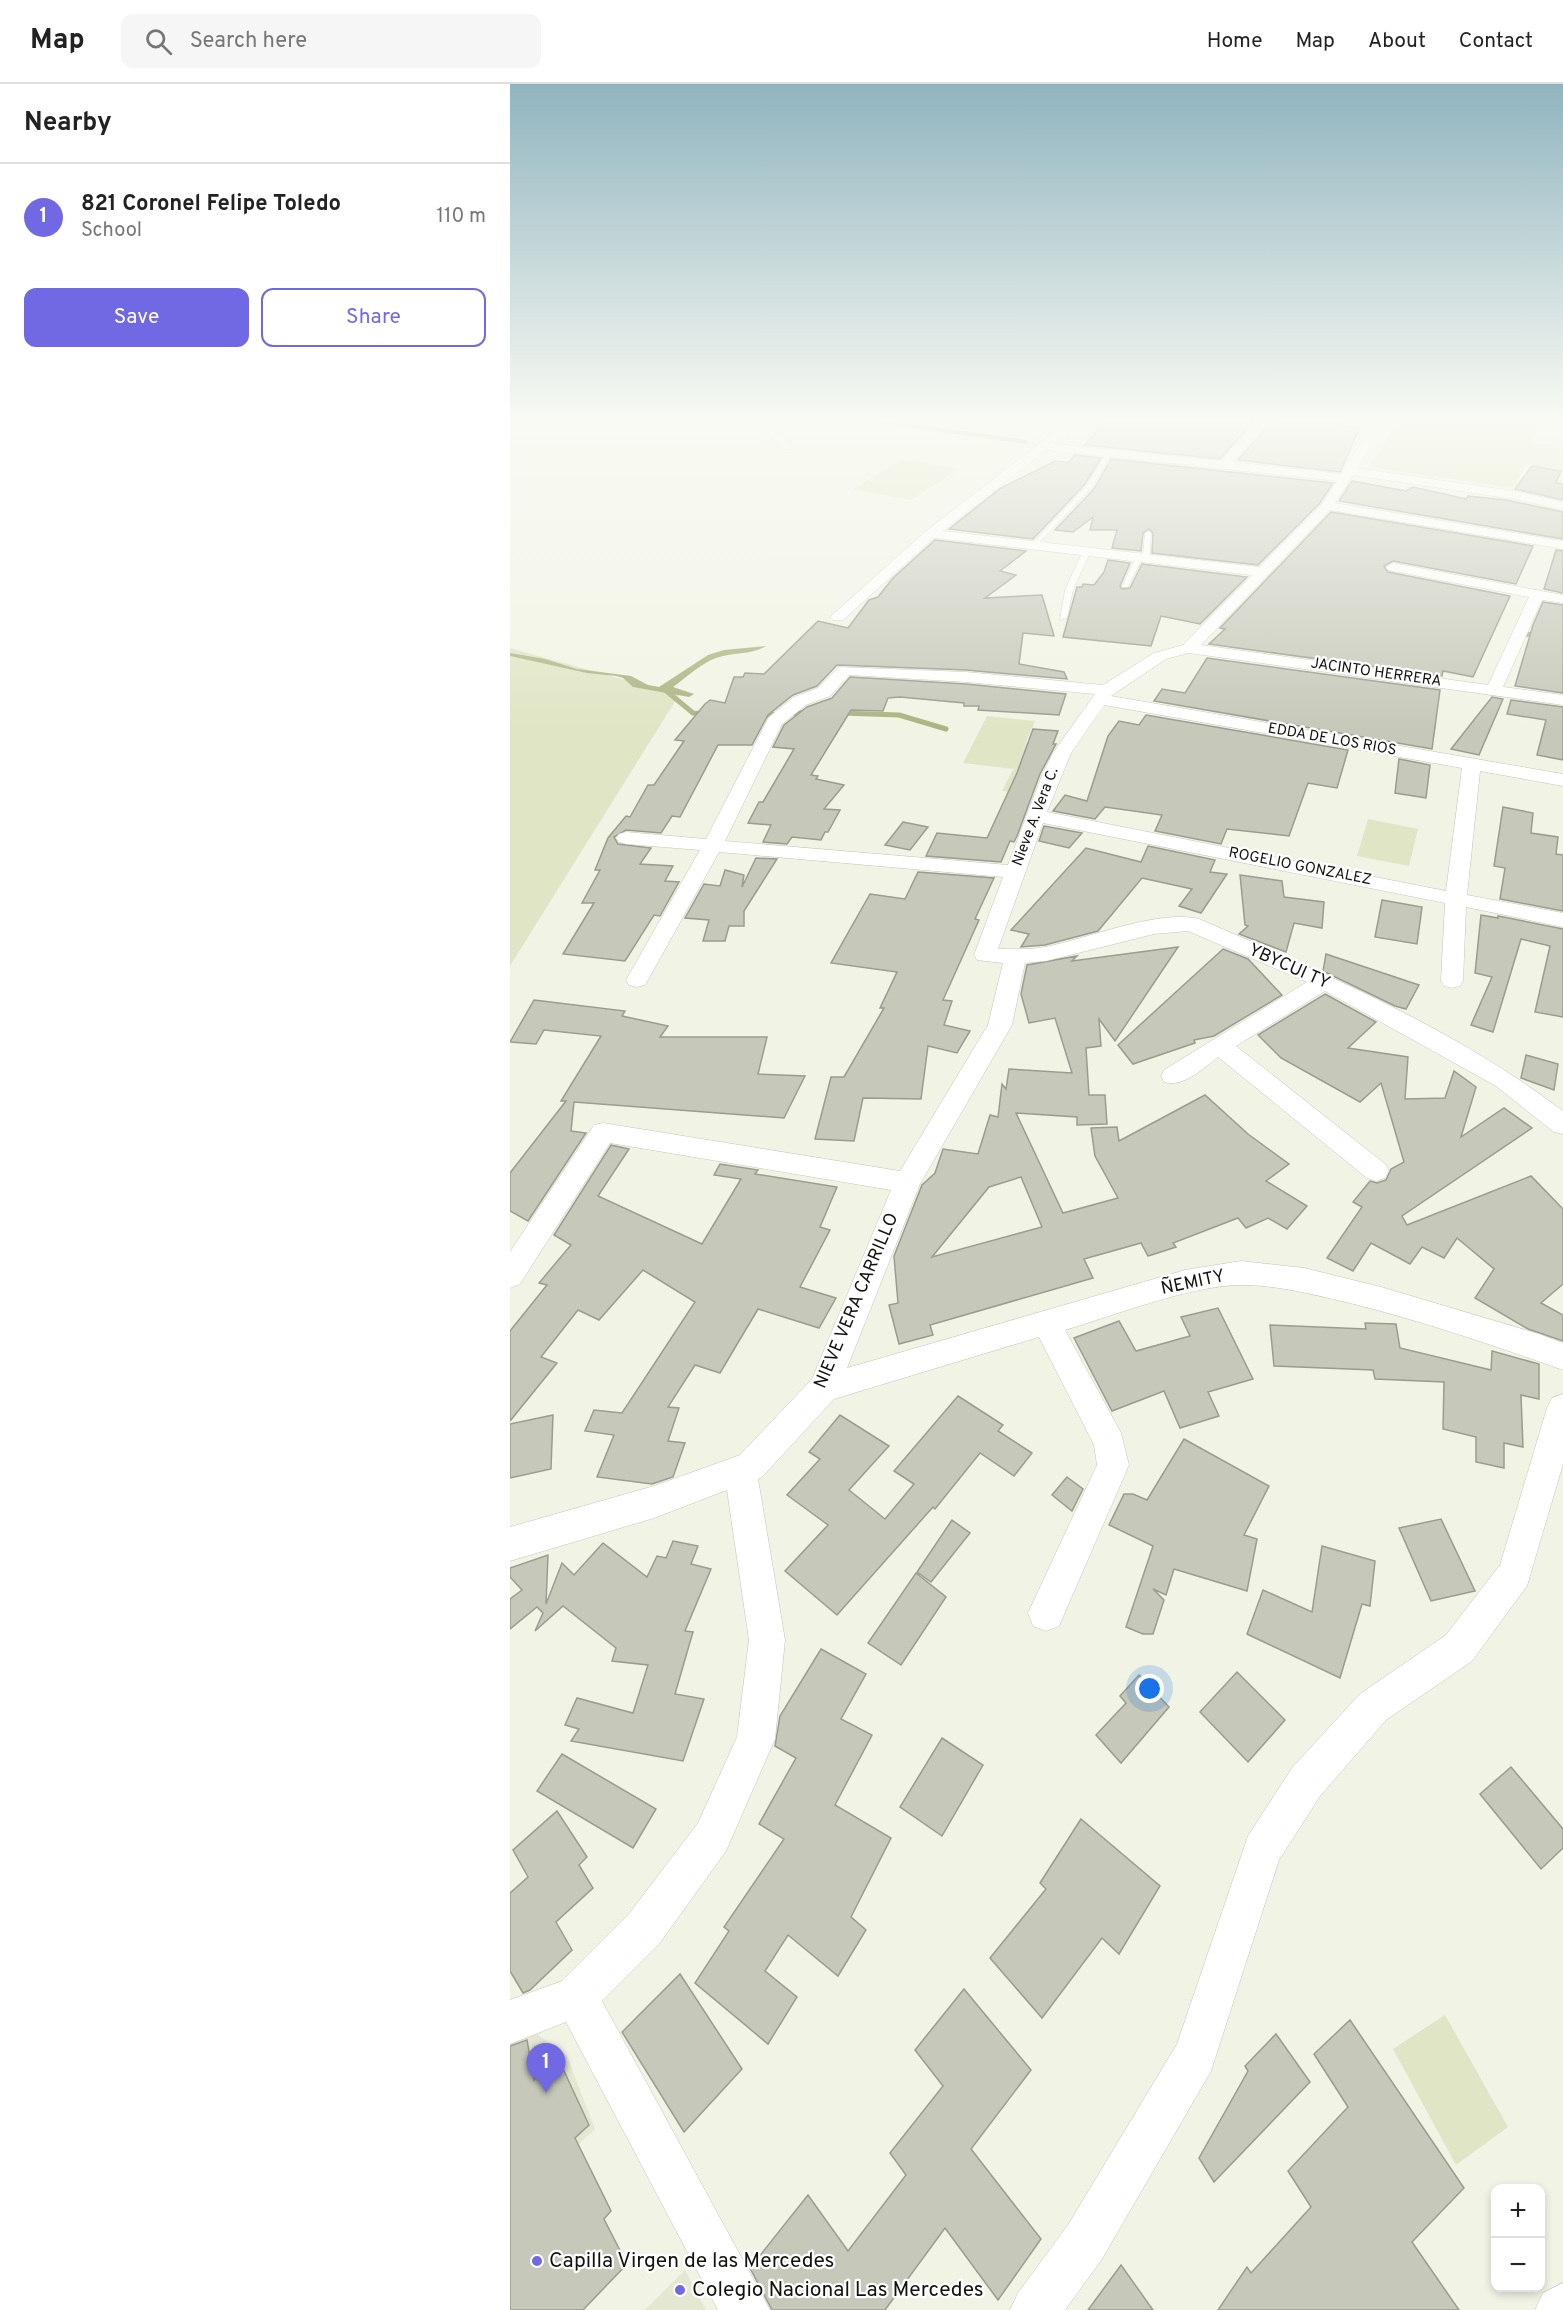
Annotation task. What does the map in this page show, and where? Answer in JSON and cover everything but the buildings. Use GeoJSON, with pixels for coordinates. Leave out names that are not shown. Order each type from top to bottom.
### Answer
{"type":"FeatureCollection","features":[{"type":"Feature","properties":{"kind":"street"},"geometry":{"type":"LineString","coordinates":[[837,617],[947,522]]}},
{"type":"Feature","properties":{"kind":"street"},"geometry":{"type":"LineString","coordinates":[[1189,648],[1312,522]]}},
{"type":"Feature","properties":{"kind":"street"},"geometry":{"type":"LineString","coordinates":[[1423,522],[1563,545]]}},
{"type":"Feature","properties":{"kind":"street"},"geometry":{"type":"LineString","coordinates":[[932,534],[1263,572]]}},
{"type":"Feature","properties":{"kind":"street"},"geometry":{"type":"LineString","coordinates":[[1393,567],[1563,599]]}},
{"type":"Feature","properties":{"kind":"street"},"geometry":{"type":"LineString","coordinates":[[1494,688],[1538,595]]}},
{"type":"Feature","properties":{"kind":"street","name":"JACINTO HERRERA"},"geometry":{"type":"LineString","coordinates":[[1189,648],[1494,688],[1563,700]]}},
{"type":"Feature","properties":{"kind":"street","name":"Nieve A. Vera C."},"geometry":{"type":"LineString","coordinates":[[985,955],[1051,774],[1062,753],[1103,695],[1160,656],[1189,648]]}},
{"type":"Feature","properties":{"kind":"street","name":"EDDA DE LOS RIOS"},"geometry":{"type":"LineString","coordinates":[[713,845],[775,721],[800,701],[824,692],[845,670],[966,677],[1103,695],[1563,780]]}},
{"type":"Feature","properties":{"kind":"street"},"geometry":{"type":"LineString","coordinates":[[1452,981],[1456,898],[1472,765]]}},
{"type":"Feature","properties":{"kind":"street","name":"ROGELIO GONZALEZ"},"geometry":{"type":"LineString","coordinates":[[1037,816],[1563,920]]}},
{"type":"Feature","properties":{"kind":"street"},"geometry":{"type":"LineString","coordinates":[[626,838],[1016,872]]}},
{"type":"Feature","properties":{"kind":"street"},"geometry":{"type":"LineString","coordinates":[[637,980],[713,845]]}},
{"type":"Feature","properties":{"kind":"street","name":"YBYCUI TY"},"geometry":{"type":"LineString","coordinates":[[985,955],[1015,957],[1044,954],[1168,924],[1191,924],[1325,981],[1505,1080],[1563,1125]]}},
{"type":"Feature","properties":{"kind":"street","name":"NIEVE VERA CARRILLO"},"geometry":{"type":"LineString","coordinates":[[510,1544],[654,1502],[751,1466],[824,1388],[907,1182],[1000,1025],[1015,957]]}},
{"type":"Feature","properties":{"kind":"street"},"geometry":{"type":"LineString","coordinates":[[1173,1077],[1219,1045],[1325,981]]}},
{"type":"Feature","properties":{"kind":"street"},"geometry":{"type":"LineString","coordinates":[[1219,1045],[1376,1171]]}},
{"type":"Feature","properties":{"kind":"street"},"geometry":{"type":"LineString","coordinates":[[510,1276],[603,1132],[907,1182]]}},
{"type":"Feature","properties":{"kind":"street","name":"ÑEMITY"},"geometry":{"type":"LineString","coordinates":[[824,1388],[1185,1282],[1241,1273],[1304,1280],[1381,1299],[1539,1347],[1563,1357]]}},
{"type":"Feature","properties":{"kind":"street"},"geometry":{"type":"LineString","coordinates":[[1046,1322],[1110,1443],[1113,1466],[1046,1613]]}},
{"type":"Feature","properties":{"kind":"street"},"geometry":{"type":"LineString","coordinates":[[1035,2310],[1085,2242],[1195,2055],[1262,1850],[1306,1782],[1373,1707],[1459,1648],[1515,1574],[1563,1408]]}},
{"type":"Feature","properties":{"kind":"street"},"geometry":{"type":"LineString","coordinates":[[510,2022],[576,1997],[644,1929],[712,1837],[756,1739],[767,1640],[740,1470]]}},
{"type":"Feature","properties":{"kind":"street"},"geometry":{"type":"LineString","coordinates":[[576,1997],[745,2310]]}},
{"type":"Feature","properties":{"kind":"lane"},"geometry":{"type":"LineString","coordinates":[[1033,546],[1056,522]]}},
{"type":"Feature","properties":{"kind":"lane"},"geometry":{"type":"LineString","coordinates":[[1125,585],[1139,559],[1146,554],[1148,533]]}},
{"type":"Feature","properties":{"kind":"lane"},"geometry":{"type":"LineString","coordinates":[[1063,618],[1069,590],[1086,553]]}},
{"type":"Feature","properties":{"kind":"shaded area"},"geometry":{"type":"Polygon","coordinates":[[[766,646],[755,651],[716,658],[699,667],[673,687],[694,694],[689,697],[633,687],[623,678],[616,676],[587,673],[510,656],[510,653],[545,659],[577,669],[631,676],[648,685],[659,687],[708,655],[724,650],[766,646]]]}},
{"type":"Feature","properties":{"kind":"shaded area"},"geometry":{"type":"Polygon","coordinates":[[[510,648],[679,695],[510,966],[510,648]]]}},
{"type":"Feature","properties":{"kind":"shaded area"},"geometry":{"type":"Polygon","coordinates":[[[987,716],[1035,721],[1022,751],[1027,742],[1055,745],[1026,794],[1002,791],[1016,764],[1013,769],[963,763],[987,716]]]}},
{"type":"Feature","properties":{"kind":"shaded area"},"geometry":{"type":"Polygon","coordinates":[[[1368,819],[1418,829],[1409,866],[1357,856],[1368,819]]]}},
{"type":"Feature","properties":{"kind":"shaded area"},"geometry":{"type":"Polygon","coordinates":[[[1445,2015],[1508,2127],[1456,2165],[1393,2049],[1445,2015]]]}},
{"type":"Feature","properties":{"kind":"shaded area"},"geometry":{"type":"Polygon","coordinates":[[[533,2031],[567,2056],[595,2129],[510,2208],[510,2042],[533,2031]]]}},
{"type":"Feature","properties":{"kind":"shaded area","name":"Colegio Nacional Las Mercedes"},"geometry":{"type":"Polygon","coordinates":[[[685,2270],[706,2310],[645,2310],[685,2270]]]}},
{"type":"Feature","properties":{"kind":"waterway"},"geometry":{"type":"LineString","coordinates":[[1516,634],[1563,636]]}},
{"type":"Feature","properties":{"kind":"waterway"},"geometry":{"type":"LineString","coordinates":[[664,689],[693,713],[708,714]]}},
{"type":"Feature","properties":{"kind":"waterway"},"geometry":{"type":"LineString","coordinates":[[757,716],[810,712]]}},
{"type":"Feature","properties":{"kind":"waterway"},"geometry":{"type":"LineString","coordinates":[[841,713],[899,715],[946,729]]}},
{"type":"Feature","properties":{"kind":"place","name":"821 Coronel Felipe Toledo"},"geometry":{"type":"Point","coordinates":[546,2093]}},
{"type":"Feature","properties":{"kind":"place","name":"Capilla Virgen de las Mercedes"},"geometry":{"type":"Point","coordinates":[537,2261]}},
{"type":"Feature","properties":{"kind":"place","name":"Colegio Nacional Las Mercedes"},"geometry":{"type":"Point","coordinates":[680,2290]}}]}
